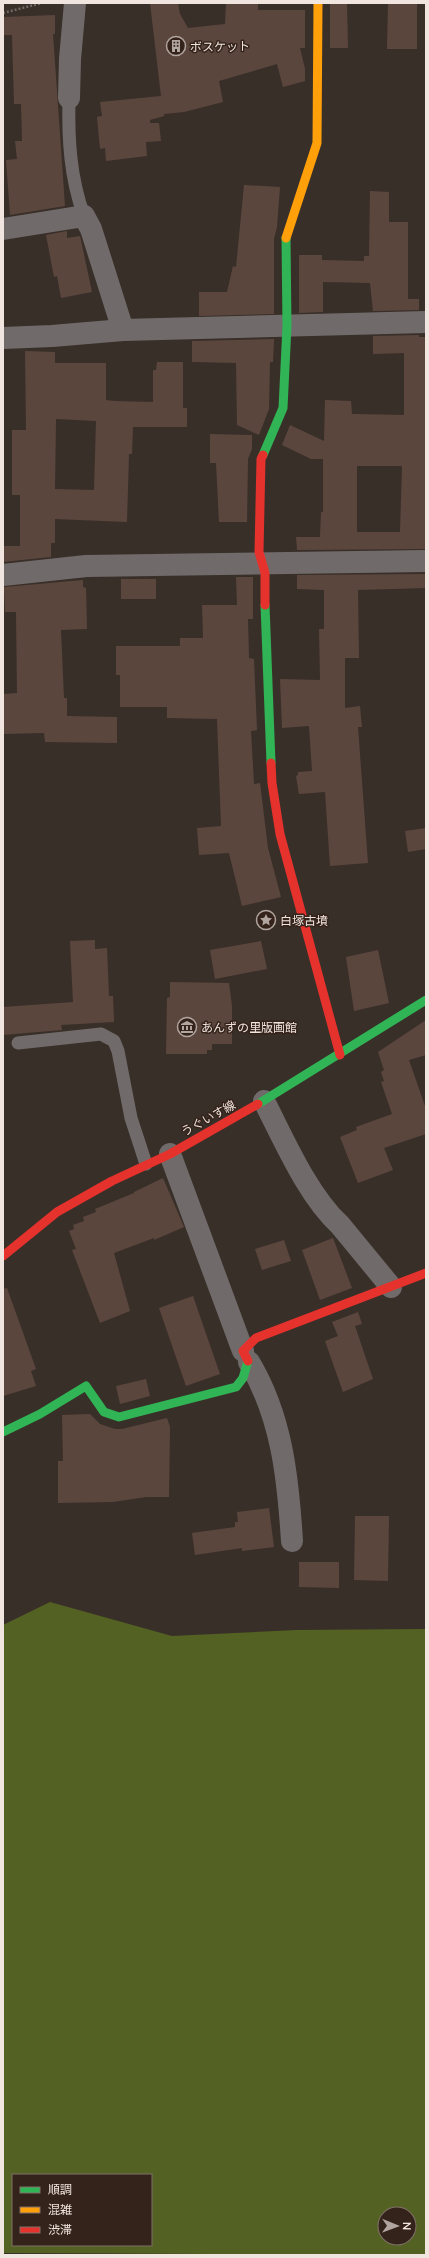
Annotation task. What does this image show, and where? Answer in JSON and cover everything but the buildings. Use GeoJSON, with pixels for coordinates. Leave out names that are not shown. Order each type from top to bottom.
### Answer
{"type":"FeatureCollection","features":[{"type":"Feature","properties":{"kind":"street"},"geometry":{"type":"LineString","coordinates":[[69,98],[75,3]]}},
{"type":"Feature","properties":{"kind":"street"},"geometry":{"type":"LineString","coordinates":[[318,3],[317,143],[286,240],[287,326],[283,408],[274,434],[261,460],[259,552],[263,564],[272,783],[280,834],[340,1055]]}},
{"type":"Feature","properties":{"kind":"street"},"geometry":{"type":"LineString","coordinates":[[3,229],[84,216],[91,229],[123,330]]}},
{"type":"Feature","properties":{"kind":"street"},"geometry":{"type":"LineString","coordinates":[[3,338],[52,336],[123,330],[426,322]]}},
{"type":"Feature","properties":{"kind":"street"},"geometry":{"type":"LineString","coordinates":[[3,575],[86,566],[426,560]]}},
{"type":"Feature","properties":{"kind":"street","name":"うぐいす線"},"geometry":{"type":"LineString","coordinates":[[3,1256],[57,1212],[146,1164],[170,1154],[264,1101],[426,1000]]}},
{"type":"Feature","properties":{"kind":"street"},"geometry":{"type":"LineString","coordinates":[[264,1101],[301,1172],[330,1216],[340,1225],[390,1287]]}},
{"type":"Feature","properties":{"kind":"street"},"geometry":{"type":"LineString","coordinates":[[170,1154],[246,1356],[263,1386],[278,1426],[290,1502],[292,1541]]}},
{"type":"Feature","properties":{"kind":"street"},"geometry":{"type":"LineString","coordinates":[[3,1432],[40,1414],[86,1386],[104,1412],[119,1417],[236,1387],[242,1378],[246,1356],[256,1338],[426,1273]]}},
{"type":"Feature","properties":{"kind":"lane"},"geometry":{"type":"LineString","coordinates":[[69,98],[68,141],[75,192],[84,216]]}},
{"type":"Feature","properties":{"kind":"lane"},"geometry":{"type":"LineString","coordinates":[[18,1043],[101,1034],[114,1041],[118,1050],[131,1118],[146,1164]]}},
{"type":"Feature","properties":{"kind":"path"},"geometry":{"type":"LineString","coordinates":[[3,13],[42,3]]}},
{"type":"Feature","properties":{"kind":"green space"},"geometry":{"type":"Polygon","coordinates":[[[50,1602],[172,1636],[296,1630],[426,1629],[426,2255],[3,2253],[3,1625],[50,1602]]]}},
{"type":"Feature","properties":{"kind":"traffic: fast"},"geometry":{"type":"LineString","coordinates":[[263,455],[283,408],[287,326],[286,238]]}},
{"type":"Feature","properties":{"kind":"traffic: fast"},"geometry":{"type":"LineString","coordinates":[[265,605],[271,763]]}},
{"type":"Feature","properties":{"kind":"traffic: fast"},"geometry":{"type":"LineString","coordinates":[[258,1104],[426,1000]]}},
{"type":"Feature","properties":{"kind":"traffic: fast"},"geometry":{"type":"LineString","coordinates":[[3,1432],[40,1414],[86,1386],[104,1412],[119,1417],[236,1387],[243,1378],[248,1361]]}},
{"type":"Feature","properties":{"kind":"traffic: slow"},"geometry":{"type":"LineString","coordinates":[[286,238],[317,143],[318,3]]}},
{"type":"Feature","properties":{"kind":"traffic: jam"},"geometry":{"type":"LineString","coordinates":[[263,455],[261,459],[259,552],[265,573],[265,605]]}},
{"type":"Feature","properties":{"kind":"traffic: jam"},"geometry":{"type":"LineString","coordinates":[[271,763],[272,783],[280,834],[340,1055]]}},
{"type":"Feature","properties":{"kind":"traffic: jam"},"geometry":{"type":"LineString","coordinates":[[3,1256],[57,1212],[112,1181],[170,1154],[258,1104]]}},
{"type":"Feature","properties":{"kind":"traffic: jam"},"geometry":{"type":"LineString","coordinates":[[248,1361],[243,1351],[256,1338],[426,1273]]}},
{"type":"Feature","properties":{"kind":"place","name":"ボスケット"},"geometry":{"type":"Point","coordinates":[176,46]}},
{"type":"Feature","properties":{"kind":"place","name":"白塚古墳"},"geometry":{"type":"Point","coordinates":[266,920]}},
{"type":"Feature","properties":{"kind":"place","name":"あんずの里版画館"},"geometry":{"type":"Point","coordinates":[187,1027]}}]}
